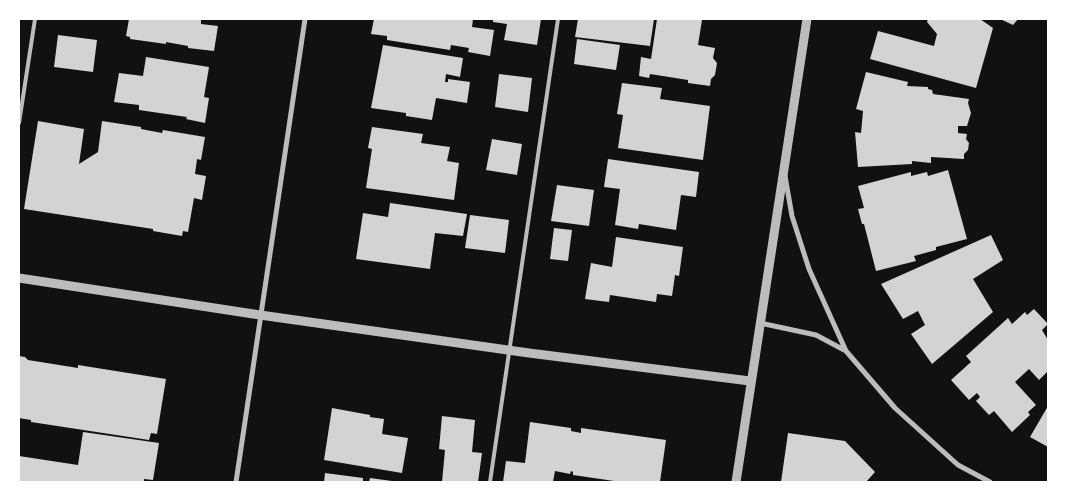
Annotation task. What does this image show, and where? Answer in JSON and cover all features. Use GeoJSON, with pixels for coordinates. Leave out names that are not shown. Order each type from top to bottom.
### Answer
{"type":"FeatureCollection","features":[{"type":"Feature","properties":{"kind":"street"},"geometry":{"type":"LineString","coordinates":[[236,482],[305,19]]}},
{"type":"Feature","properties":{"kind":"street"},"geometry":{"type":"LineString","coordinates":[[736,482],[783,164],[808,19]]}},
{"type":"Feature","properties":{"kind":"street"},"geometry":{"type":"LineString","coordinates":[[783,164],[792,216],[809,269],[846,351],[902,414],[958,465],[990,482]]}},
{"type":"Feature","properties":{"kind":"street"},"geometry":{"type":"LineString","coordinates":[[19,278],[509,350],[750,381]]}},
{"type":"Feature","properties":{"kind":"street"},"geometry":{"type":"LineString","coordinates":[[759,323],[791,328],[816,335],[846,351]]}},
{"type":"Feature","properties":{"kind":"lane"},"geometry":{"type":"LineString","coordinates":[[19,123],[35,19]]}},
{"type":"Feature","properties":{"kind":"lane"},"geometry":{"type":"LineString","coordinates":[[490,482],[558,19]]}},
{"type":"Feature","properties":{"kind":"building"},"geometry":{"type":"Polygon","coordinates":[[[129,19],[201,19],[201,24],[218,26],[214,51],[188,48],[188,46],[166,42],[166,44],[130,39],[130,37],[126,36],[129,19]]]}},
{"type":"Feature","properties":{"kind":"building"},"geometry":{"type":"Polygon","coordinates":[[[374,19],[473,19],[472,27],[494,30],[490,56],[468,52],[469,48],[451,45],[450,50],[387,40],[387,36],[371,34],[374,19]]]}},
{"type":"Feature","properties":{"kind":"building"},"geometry":{"type":"Polygon","coordinates":[[[493,19],[541,19],[537,45],[504,40],[507,24],[493,22],[493,19]]]}},
{"type":"Feature","properties":{"kind":"building"},"geometry":{"type":"Polygon","coordinates":[[[578,19],[654,19],[650,46],[575,37],[578,19]]]}},
{"type":"Feature","properties":{"kind":"building"},"geometry":{"type":"Polygon","coordinates":[[[657,19],[702,20],[698,45],[715,48],[713,58],[717,63],[715,75],[711,79],[710,86],[688,83],[688,80],[650,74],[649,78],[639,76],[641,57],[651,59],[657,19]]]}},
{"type":"Feature","properties":{"kind":"building"},"geometry":{"type":"Polygon","coordinates":[[[928,19],[980,19],[993,28],[976,88],[870,59],[878,31],[934,46],[937,34],[927,22],[928,19]]]}},
{"type":"Feature","properties":{"kind":"building"},"geometry":{"type":"Polygon","coordinates":[[[1000,19],[1018,19],[1013,25],[1000,19]]]}},
{"type":"Feature","properties":{"kind":"building"},"geometry":{"type":"Polygon","coordinates":[[[58,35],[97,40],[93,72],[54,67],[58,35]]]}},
{"type":"Feature","properties":{"kind":"building"},"geometry":{"type":"Polygon","coordinates":[[[577,39],[620,45],[616,70],[574,64],[577,39]]]}},
{"type":"Feature","properties":{"kind":"building"},"geometry":{"type":"Polygon","coordinates":[[[383,45],[463,58],[460,77],[446,74],[445,82],[448,82],[448,79],[470,82],[467,103],[436,98],[432,120],[406,116],[406,113],[371,108],[383,45]]]}},
{"type":"Feature","properties":{"kind":"building"},"geometry":{"type":"Polygon","coordinates":[[[146,57],[209,67],[204,97],[209,98],[205,123],[186,119],[187,117],[139,110],[139,105],[114,102],[119,73],[143,76],[146,57]]]}},
{"type":"Feature","properties":{"kind":"building"},"geometry":{"type":"Polygon","coordinates":[[[866,72],[908,82],[907,86],[928,87],[928,89],[932,90],[933,94],[969,99],[968,103],[971,113],[967,126],[958,126],[958,133],[967,134],[966,139],[969,143],[964,159],[931,157],[931,163],[912,161],[912,164],[858,167],[855,132],[861,133],[863,111],[856,109],[866,72]]]}},
{"type":"Feature","properties":{"kind":"building"},"geometry":{"type":"Polygon","coordinates":[[[499,74],[532,78],[528,112],[495,107],[499,74]]]}},
{"type":"Feature","properties":{"kind":"building"},"geometry":{"type":"Polygon","coordinates":[[[622,83],[662,88],[660,99],[710,106],[703,160],[618,148],[623,115],[617,114],[622,83]]]}},
{"type":"Feature","properties":{"kind":"building"},"geometry":{"type":"Polygon","coordinates":[[[38,121],[84,129],[79,164],[98,152],[102,121],[141,127],[141,129],[162,133],[163,130],[205,137],[201,160],[197,159],[195,174],[206,176],[202,200],[194,198],[188,232],[183,231],[182,236],[153,231],[153,229],[24,209],[38,121]]]}},
{"type":"Feature","properties":{"kind":"building"},"geometry":{"type":"Polygon","coordinates":[[[372,127],[423,134],[421,143],[450,147],[447,161],[459,163],[454,200],[366,188],[372,149],[368,148],[372,127]]]}},
{"type":"Feature","properties":{"kind":"building"},"geometry":{"type":"Polygon","coordinates":[[[492,139],[522,144],[517,175],[486,170],[492,139]]]}},
{"type":"Feature","properties":{"kind":"building"},"geometry":{"type":"Polygon","coordinates":[[[608,159],[699,172],[696,197],[681,195],[676,230],[639,224],[638,229],[615,225],[620,189],[604,187],[608,159]]]}},
{"type":"Feature","properties":{"kind":"building"},"geometry":{"type":"Polygon","coordinates":[[[948,170],[967,239],[936,247],[936,250],[914,256],[916,261],[876,271],[864,224],[862,224],[858,209],[864,208],[858,186],[911,172],[911,176],[927,172],[928,176],[948,170]]]}},
{"type":"Feature","properties":{"kind":"building"},"geometry":{"type":"Polygon","coordinates":[[[557,185],[594,190],[589,226],[551,221],[557,185]]]}},
{"type":"Feature","properties":{"kind":"building"},"geometry":{"type":"Polygon","coordinates":[[[390,203],[467,214],[463,236],[435,233],[430,269],[356,259],[363,213],[388,217],[390,203]]]}},
{"type":"Feature","properties":{"kind":"building"},"geometry":{"type":"Polygon","coordinates":[[[470,215],[509,220],[505,253],[465,248],[470,215]]]}},
{"type":"Feature","properties":{"kind":"building"},"geometry":{"type":"Polygon","coordinates":[[[554,228],[572,230],[568,261],[550,259],[554,228]]]}},
{"type":"Feature","properties":{"kind":"building"},"geometry":{"type":"Polygon","coordinates":[[[991,235],[1003,260],[973,279],[993,312],[932,364],[911,334],[925,325],[918,311],[903,319],[881,284],[991,235]]]}},
{"type":"Feature","properties":{"kind":"building"},"geometry":{"type":"Polygon","coordinates":[[[616,237],[683,247],[679,276],[675,275],[672,296],[657,294],[656,302],[610,295],[609,302],[585,299],[591,263],[612,267],[616,237]]]}},
{"type":"Feature","properties":{"kind":"building"},"geometry":{"type":"Polygon","coordinates":[[[1034,309],[1048,324],[1042,330],[1048,340],[1048,371],[1039,380],[1029,369],[1015,382],[1036,405],[1028,412],[1030,415],[1012,432],[994,411],[989,415],[976,401],[980,397],[977,393],[969,400],[951,380],[971,362],[966,356],[1008,318],[1012,324],[1025,312],[1027,315],[1034,309]]]}},
{"type":"Feature","properties":{"kind":"building"},"geometry":{"type":"Polygon","coordinates":[[[19,356],[25,357],[28,360],[78,368],[78,365],[166,379],[157,434],[151,433],[149,440],[31,422],[31,420],[19,418],[19,356]]]}},
{"type":"Feature","properties":{"kind":"building"},"geometry":{"type":"Polygon","coordinates":[[[1048,406],[1048,447],[1030,437],[1048,406]]]}},
{"type":"Feature","properties":{"kind":"building"},"geometry":{"type":"Polygon","coordinates":[[[332,408],[384,419],[382,434],[408,438],[402,473],[324,460],[332,408]]]}},
{"type":"Feature","properties":{"kind":"building"},"geometry":{"type":"Polygon","coordinates":[[[442,416],[475,420],[472,452],[482,453],[478,482],[442,482],[445,450],[439,449],[442,416]]]}},
{"type":"Feature","properties":{"kind":"building"},"geometry":{"type":"Polygon","coordinates":[[[530,422],[571,428],[571,431],[581,433],[581,428],[666,440],[660,482],[621,482],[573,475],[571,471],[570,474],[555,471],[553,482],[503,482],[506,461],[525,463],[530,422]]]}},
{"type":"Feature","properties":{"kind":"building"},"geometry":{"type":"Polygon","coordinates":[[[83,432],[159,443],[153,480],[144,479],[144,482],[19,482],[19,456],[78,465],[83,432]]]}},
{"type":"Feature","properties":{"kind":"building"},"geometry":{"type":"Polygon","coordinates":[[[788,433],[845,441],[875,472],[866,482],[781,482],[788,433]]]}},
{"type":"Feature","properties":{"kind":"building"},"geometry":{"type":"Polygon","coordinates":[[[325,473],[363,478],[363,482],[324,482],[325,473]]]}},
{"type":"Feature","properties":{"kind":"building"},"geometry":{"type":"Polygon","coordinates":[[[370,478],[392,481],[392,482],[369,482],[370,478]]]}}]}
